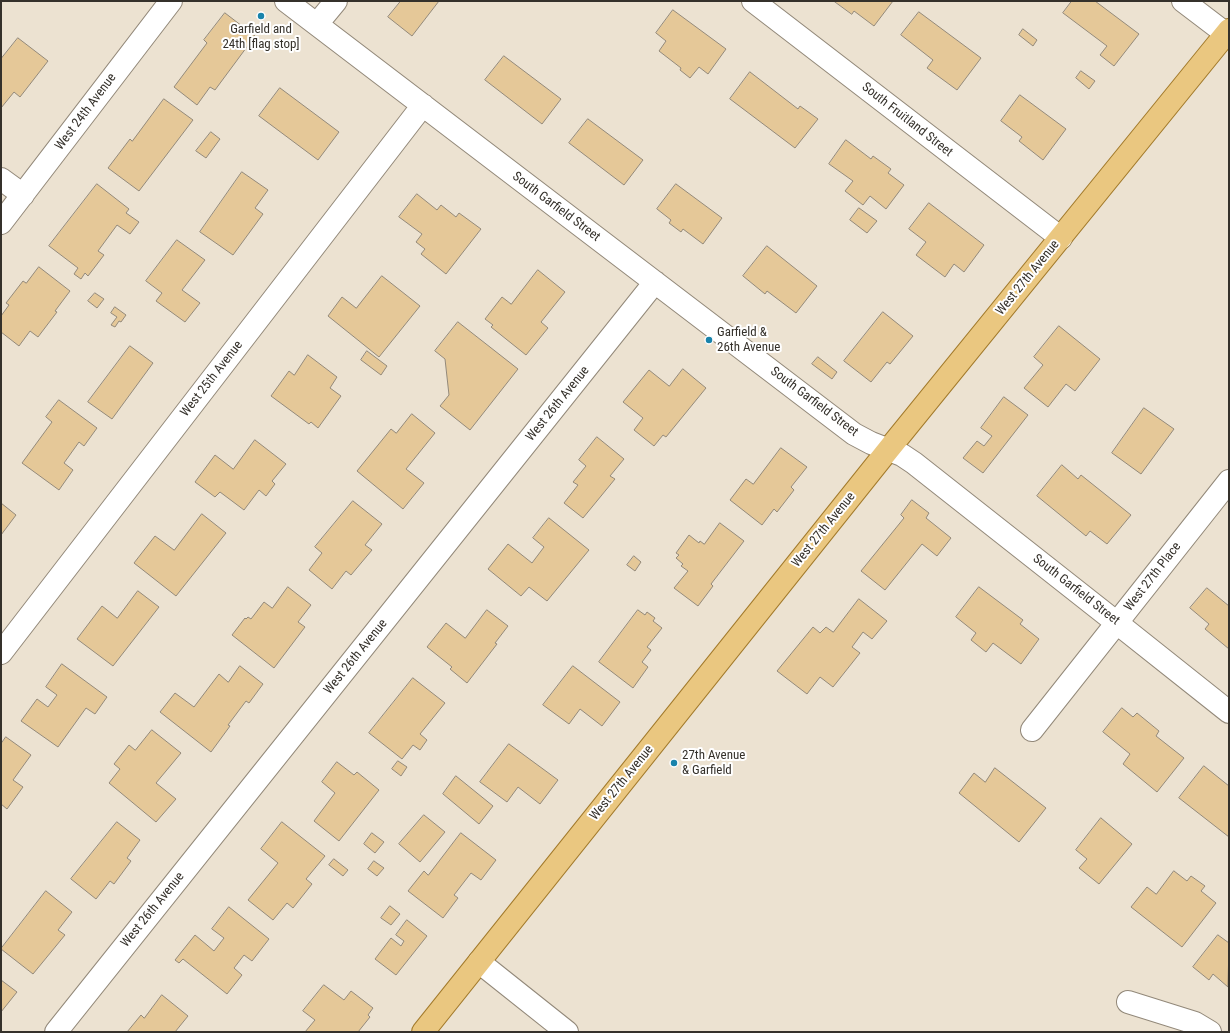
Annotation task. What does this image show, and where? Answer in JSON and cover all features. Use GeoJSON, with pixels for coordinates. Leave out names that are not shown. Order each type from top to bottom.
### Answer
{"type":"FeatureCollection","features":[{"type":"Feature","properties":{"kind":"main road","name":"West 27th Avenue"},"geometry":{"type":"LineString","coordinates":[[423,1032],[888,450],[1228,33]]}},
{"type":"Feature","properties":{"kind":"street","name":"West 24th Avenue"},"geometry":{"type":"LineString","coordinates":[[1,223],[171,1]]}},
{"type":"Feature","properties":{"kind":"street","name":"South Garfield Street"},"geometry":{"type":"LineString","coordinates":[[286,1],[854,434],[871,443],[902,455],[914,463],[1229,712]]}},
{"type":"Feature","properties":{"kind":"street"},"geometry":{"type":"LineString","coordinates":[[317,24],[336,1]]}},
{"type":"Feature","properties":{"kind":"street","name":"South Fruitland Street"},"geometry":{"type":"LineString","coordinates":[[753,1],[1061,238]]}},
{"type":"Feature","properties":{"kind":"street"},"geometry":{"type":"LineString","coordinates":[[1183,1],[1228,33]]}},
{"type":"Feature","properties":{"kind":"street","name":"West 25th Avenue"},"geometry":{"type":"LineString","coordinates":[[1,653],[423,105]]}},
{"type":"Feature","properties":{"kind":"street"},"geometry":{"type":"LineString","coordinates":[[1,179],[23,195]]}},
{"type":"Feature","properties":{"kind":"street","name":"West 26th Avenue"},"geometry":{"type":"LineString","coordinates":[[56,1032],[655,282]]}},
{"type":"Feature","properties":{"kind":"street","name":"West 27th Place"},"geometry":{"type":"LineString","coordinates":[[1032,730],[1229,481]]}},
{"type":"Feature","properties":{"kind":"street"},"geometry":{"type":"LineString","coordinates":[[479,962],[566,1032]]}},
{"type":"Feature","properties":{"kind":"street"},"geometry":{"type":"LineString","coordinates":[[1128,1002],[1195,1023],[1210,1032]]}},
{"type":"Feature","properties":{"kind":"building"},"geometry":{"type":"Polygon","coordinates":[[[401,1],[439,1],[412,36],[388,17],[401,1]]]}},
{"type":"Feature","properties":{"kind":"building"},"geometry":{"type":"Polygon","coordinates":[[[834,1],[893,1],[874,26],[854,11],[852,14],[834,1]]]}},
{"type":"Feature","properties":{"kind":"building"},"geometry":{"type":"Polygon","coordinates":[[[1072,1],[1095,1],[1139,34],[1114,66],[1100,55],[1107,46],[1063,13],[1072,1]]]}},
{"type":"Feature","properties":{"kind":"building"},"geometry":{"type":"Polygon","coordinates":[[[673,10],[726,49],[708,74],[699,67],[690,78],[680,70],[681,68],[659,51],[666,41],[656,33],[673,10]]]}},
{"type":"Feature","properties":{"kind":"building"},"geometry":{"type":"Polygon","coordinates":[[[919,12],[981,58],[957,90],[927,68],[933,60],[901,35],[919,12]]]}},
{"type":"Feature","properties":{"kind":"building"},"geometry":{"type":"Polygon","coordinates":[[[225,13],[255,36],[215,90],[210,87],[197,105],[174,87],[207,43],[204,40],[225,13]]]}},
{"type":"Feature","properties":{"kind":"building"},"geometry":{"type":"Polygon","coordinates":[[[1023,29],[1037,40],[1033,46],[1019,35],[1023,29]]]}},
{"type":"Feature","properties":{"kind":"building"},"geometry":{"type":"Polygon","coordinates":[[[18,38],[48,61],[20,97],[14,92],[1,108],[1,59],[18,38]]]}},
{"type":"Feature","properties":{"kind":"building"},"geometry":{"type":"Polygon","coordinates":[[[504,56],[561,99],[542,124],[485,80],[504,56]]]}},
{"type":"Feature","properties":{"kind":"building"},"geometry":{"type":"Polygon","coordinates":[[[1081,71],[1095,81],[1089,89],[1076,78],[1081,71]]]}},
{"type":"Feature","properties":{"kind":"building"},"geometry":{"type":"Polygon","coordinates":[[[750,72],[798,109],[800,106],[818,119],[795,148],[730,99],[750,72]]]}},
{"type":"Feature","properties":{"kind":"building"},"geometry":{"type":"Polygon","coordinates":[[[280,88],[339,132],[318,160],[259,116],[280,88]]]}},
{"type":"Feature","properties":{"kind":"building"},"geometry":{"type":"Polygon","coordinates":[[[1020,95],[1066,129],[1043,160],[1019,141],[1022,137],[1001,121],[1020,95]]]}},
{"type":"Feature","properties":{"kind":"building"},"geometry":{"type":"Polygon","coordinates":[[[164,99],[193,120],[139,191],[108,168],[130,139],[132,141],[164,99]]]}},
{"type":"Feature","properties":{"kind":"building"},"geometry":{"type":"Polygon","coordinates":[[[588,119],[643,160],[624,185],[569,143],[588,119]]]}},
{"type":"Feature","properties":{"kind":"building"},"geometry":{"type":"Polygon","coordinates":[[[211,132],[220,139],[206,158],[196,151],[211,132]]]}},
{"type":"Feature","properties":{"kind":"building"},"geometry":{"type":"Polygon","coordinates":[[[846,140],[871,159],[873,156],[891,169],[888,173],[904,185],[886,209],[870,196],[863,205],[845,191],[853,181],[829,164],[846,140]]]}},
{"type":"Feature","properties":{"kind":"building"},"geometry":{"type":"Polygon","coordinates":[[[242,172],[268,190],[255,208],[263,214],[233,255],[200,232],[242,172]]]}},
{"type":"Feature","properties":{"kind":"building"},"geometry":{"type":"Polygon","coordinates":[[[97,184],[129,209],[126,213],[139,222],[130,234],[117,225],[98,251],[104,255],[88,276],[85,273],[81,279],[74,274],[78,268],[49,246],[97,184]]]}},
{"type":"Feature","properties":{"kind":"building"},"geometry":{"type":"Polygon","coordinates":[[[676,184],[722,218],[703,244],[683,229],[681,232],[669,223],[671,220],[657,209],[676,184]]]}},
{"type":"Feature","properties":{"kind":"building"},"geometry":{"type":"Polygon","coordinates":[[[417,194],[437,210],[441,205],[456,217],[459,213],[481,229],[446,274],[421,254],[425,249],[416,242],[422,234],[399,217],[417,194]]]}},
{"type":"Feature","properties":{"kind":"building"},"geometry":{"type":"Polygon","coordinates":[[[929,203],[984,245],[964,272],[954,264],[945,277],[916,255],[926,242],[909,229],[929,203]]]}},
{"type":"Feature","properties":{"kind":"building"},"geometry":{"type":"Polygon","coordinates":[[[859,208],[877,221],[867,233],[850,220],[859,208]]]}},
{"type":"Feature","properties":{"kind":"building"},"geometry":{"type":"Polygon","coordinates":[[[177,240],[205,260],[182,290],[200,303],[185,322],[156,301],[162,293],[146,281],[177,240]]]}},
{"type":"Feature","properties":{"kind":"building"},"geometry":{"type":"Polygon","coordinates":[[[767,246],[817,286],[796,313],[767,291],[765,294],[743,276],[767,246]]]}},
{"type":"Feature","properties":{"kind":"building"},"geometry":{"type":"Polygon","coordinates":[[[39,267],[70,291],[55,311],[57,312],[38,337],[30,331],[19,346],[1,332],[1,316],[9,305],[6,303],[23,281],[26,283],[39,267]]]}},
{"type":"Feature","properties":{"kind":"building"},"geometry":{"type":"Polygon","coordinates":[[[538,270],[565,292],[541,322],[548,328],[526,355],[491,327],[493,325],[485,319],[502,297],[511,304],[538,270]]]}},
{"type":"Feature","properties":{"kind":"building"},"geometry":{"type":"Polygon","coordinates":[[[382,276],[420,306],[379,357],[328,316],[342,297],[356,308],[382,276]]]}},
{"type":"Feature","properties":{"kind":"building"},"geometry":{"type":"Polygon","coordinates":[[[95,293],[104,299],[97,308],[88,301],[95,293]]]}},
{"type":"Feature","properties":{"kind":"building"},"geometry":{"type":"Polygon","coordinates":[[[115,307],[126,315],[115,327],[111,325],[117,317],[111,313],[115,307]]]}},
{"type":"Feature","properties":{"kind":"building"},"geometry":{"type":"Polygon","coordinates":[[[883,312],[913,336],[890,364],[887,362],[871,382],[844,361],[883,312]]]}},
{"type":"Feature","properties":{"kind":"building"},"geometry":{"type":"Polygon","coordinates":[[[458,322],[518,369],[470,430],[440,406],[449,395],[445,359],[435,351],[458,322]]]}},
{"type":"Feature","properties":{"kind":"building"},"geometry":{"type":"Polygon","coordinates":[[[1059,326],[1100,359],[1075,391],[1066,384],[1048,407],[1024,388],[1043,365],[1034,357],[1059,326]]]}},
{"type":"Feature","properties":{"kind":"building"},"geometry":{"type":"Polygon","coordinates":[[[130,346],[153,363],[112,419],[88,402],[130,346]]]}},
{"type":"Feature","properties":{"kind":"building"},"geometry":{"type":"Polygon","coordinates":[[[367,351],[387,366],[381,375],[361,360],[367,351]]]}},
{"type":"Feature","properties":{"kind":"building"},"geometry":{"type":"Polygon","coordinates":[[[308,355],[337,377],[330,388],[341,396],[318,428],[311,422],[309,424],[271,396],[289,371],[294,375],[308,355]]]}},
{"type":"Feature","properties":{"kind":"building"},"geometry":{"type":"Polygon","coordinates":[[[818,357],[837,372],[832,379],[812,364],[818,357]]]}},
{"type":"Feature","properties":{"kind":"building"},"geometry":{"type":"Polygon","coordinates":[[[683,369],[706,388],[666,437],[663,435],[654,446],[634,430],[643,418],[623,402],[649,370],[669,386],[683,369]]]}},
{"type":"Feature","properties":{"kind":"building"},"geometry":{"type":"Polygon","coordinates":[[[1004,397],[1028,415],[983,473],[963,458],[977,441],[984,446],[992,436],[981,428],[1004,397]]]}},
{"type":"Feature","properties":{"kind":"building"},"geometry":{"type":"Polygon","coordinates":[[[59,400],[97,428],[84,446],[79,442],[64,463],[73,470],[59,490],[22,463],[52,422],[46,417],[59,400]]]}},
{"type":"Feature","properties":{"kind":"building"},"geometry":{"type":"Polygon","coordinates":[[[1144,408],[1174,429],[1141,474],[1112,453],[1144,408]]]}},
{"type":"Feature","properties":{"kind":"building"},"geometry":{"type":"Polygon","coordinates":[[[412,414],[435,433],[406,469],[424,483],[403,509],[357,471],[391,429],[396,433],[412,414]]]}},
{"type":"Feature","properties":{"kind":"building"},"geometry":{"type":"Polygon","coordinates":[[[597,437],[624,459],[610,476],[615,479],[583,518],[564,503],[578,485],[573,482],[586,466],[579,460],[597,437]]]}},
{"type":"Feature","properties":{"kind":"building"},"geometry":{"type":"Polygon","coordinates":[[[255,440],[286,464],[272,481],[275,484],[266,496],[259,490],[244,510],[220,492],[215,497],[195,482],[215,455],[233,469],[255,440]]]}},
{"type":"Feature","properties":{"kind":"building"},"geometry":{"type":"Polygon","coordinates":[[[781,448],[807,467],[791,487],[794,490],[777,512],[774,509],[762,525],[730,500],[746,479],[753,484],[781,448]]]}},
{"type":"Feature","properties":{"kind":"building"},"geometry":{"type":"Polygon","coordinates":[[[1062,465],[1078,479],[1081,475],[1131,515],[1107,544],[1090,531],[1086,536],[1037,496],[1062,465]]]}},
{"type":"Feature","properties":{"kind":"building"},"geometry":{"type":"Polygon","coordinates":[[[912,500],[929,513],[926,518],[951,538],[937,556],[922,544],[885,590],[861,571],[904,518],[901,515],[912,500]]]}},
{"type":"Feature","properties":{"kind":"building"},"geometry":{"type":"Polygon","coordinates":[[[353,501],[382,524],[365,545],[372,550],[351,575],[346,571],[332,589],[309,570],[322,553],[315,547],[353,501]]]}},
{"type":"Feature","properties":{"kind":"building"},"geometry":{"type":"Polygon","coordinates":[[[1,503],[16,515],[1,535],[1,503]]]}},
{"type":"Feature","properties":{"kind":"building"},"geometry":{"type":"Polygon","coordinates":[[[202,514],[226,533],[176,596],[134,563],[155,536],[174,550],[202,514]]]}},
{"type":"Feature","properties":{"kind":"building"},"geometry":{"type":"Polygon","coordinates":[[[549,518],[589,550],[547,601],[529,587],[521,596],[488,569],[508,544],[532,563],[544,547],[533,538],[549,518]]]}},
{"type":"Feature","properties":{"kind":"building"},"geometry":{"type":"Polygon","coordinates":[[[720,523],[744,541],[711,584],[713,586],[698,606],[674,588],[688,571],[681,566],[683,564],[676,558],[679,555],[676,553],[689,535],[699,543],[700,541],[704,544],[720,523]]]}},
{"type":"Feature","properties":{"kind":"building"},"geometry":{"type":"Polygon","coordinates":[[[634,556],[641,562],[635,571],[627,565],[634,556]]]}},
{"type":"Feature","properties":{"kind":"building"},"geometry":{"type":"Polygon","coordinates":[[[288,587],[311,605],[298,622],[305,627],[274,668],[232,635],[245,618],[246,619],[248,617],[251,619],[264,602],[272,608],[288,587]]]}},
{"type":"Feature","properties":{"kind":"building"},"geometry":{"type":"Polygon","coordinates":[[[979,587],[1023,620],[1020,624],[1039,639],[1021,664],[993,643],[986,652],[971,640],[976,633],[956,617],[979,587]]]}},
{"type":"Feature","properties":{"kind":"building"},"geometry":{"type":"Polygon","coordinates":[[[1207,588],[1229,606],[1229,649],[1205,629],[1209,624],[1190,608],[1207,588]]]}},
{"type":"Feature","properties":{"kind":"building"},"geometry":{"type":"Polygon","coordinates":[[[138,591],[159,607],[113,666],[77,639],[102,606],[117,618],[138,591]]]}},
{"type":"Feature","properties":{"kind":"building"},"geometry":{"type":"Polygon","coordinates":[[[859,599],[887,621],[872,639],[863,632],[852,647],[860,653],[833,687],[820,677],[807,694],[777,671],[813,627],[820,633],[826,627],[833,632],[859,599]]]}},
{"type":"Feature","properties":{"kind":"building"},"geometry":{"type":"Polygon","coordinates":[[[487,610],[508,626],[495,643],[497,644],[467,683],[450,669],[452,667],[427,647],[446,623],[465,638],[487,610]]]}},
{"type":"Feature","properties":{"kind":"building"},"geometry":{"type":"Polygon","coordinates":[[[638,610],[645,615],[647,612],[655,618],[653,621],[662,628],[647,647],[651,650],[642,662],[648,667],[633,688],[599,662],[638,610]]]}},
{"type":"Feature","properties":{"kind":"building"},"geometry":{"type":"Polygon","coordinates":[[[62,664],[107,697],[95,714],[86,708],[58,747],[21,721],[37,699],[48,707],[57,695],[46,687],[62,664]]]}},
{"type":"Feature","properties":{"kind":"building"},"geometry":{"type":"Polygon","coordinates":[[[240,666],[263,684],[249,703],[246,701],[228,725],[230,726],[211,752],[160,712],[175,693],[194,707],[219,674],[228,682],[240,666]]]}},
{"type":"Feature","properties":{"kind":"building"},"geometry":{"type":"Polygon","coordinates":[[[573,666],[620,702],[602,726],[580,709],[569,724],[543,705],[573,666]]]}},
{"type":"Feature","properties":{"kind":"building"},"geometry":{"type":"Polygon","coordinates":[[[413,678],[445,703],[420,734],[427,740],[420,750],[413,745],[402,759],[369,733],[413,678]]]}},
{"type":"Feature","properties":{"kind":"building"},"geometry":{"type":"Polygon","coordinates":[[[1122,708],[1133,717],[1137,713],[1159,731],[1156,736],[1184,758],[1157,792],[1123,764],[1130,754],[1103,732],[1122,708]]]}},
{"type":"Feature","properties":{"kind":"building"},"geometry":{"type":"Polygon","coordinates":[[[152,730],[181,753],[156,783],[176,799],[156,822],[109,783],[120,769],[114,764],[129,745],[135,750],[152,730]]]}},
{"type":"Feature","properties":{"kind":"building"},"geometry":{"type":"Polygon","coordinates":[[[6,737],[31,755],[13,780],[23,787],[7,809],[1,804],[1,744],[6,737]]]}},
{"type":"Feature","properties":{"kind":"building"},"geometry":{"type":"Polygon","coordinates":[[[509,744],[558,780],[540,804],[518,787],[507,802],[480,782],[509,744]]]}},
{"type":"Feature","properties":{"kind":"building"},"geometry":{"type":"Polygon","coordinates":[[[398,761],[407,767],[401,776],[392,769],[398,761]]]}},
{"type":"Feature","properties":{"kind":"building"},"geometry":{"type":"Polygon","coordinates":[[[337,762],[354,775],[357,772],[379,790],[339,841],[314,821],[335,793],[322,782],[337,762]]]}},
{"type":"Feature","properties":{"kind":"building"},"geometry":{"type":"Polygon","coordinates":[[[1204,766],[1229,786],[1229,837],[1179,798],[1204,766]]]}},
{"type":"Feature","properties":{"kind":"building"},"geometry":{"type":"Polygon","coordinates":[[[995,768],[1046,808],[1019,842],[959,793],[974,773],[985,782],[995,768]]]}},
{"type":"Feature","properties":{"kind":"building"},"geometry":{"type":"Polygon","coordinates":[[[456,776],[493,806],[479,824],[443,794],[456,776]]]}},
{"type":"Feature","properties":{"kind":"building"},"geometry":{"type":"Polygon","coordinates":[[[424,815],[445,832],[420,862],[399,844],[424,815]]]}},
{"type":"Feature","properties":{"kind":"building"},"geometry":{"type":"Polygon","coordinates":[[[1101,818],[1132,844],[1099,884],[1079,868],[1087,859],[1076,850],[1101,818]]]}},
{"type":"Feature","properties":{"kind":"building"},"geometry":{"type":"Polygon","coordinates":[[[117,822],[140,840],[127,858],[131,861],[114,884],[110,881],[96,899],[71,879],[117,822]]]}},
{"type":"Feature","properties":{"kind":"building"},"geometry":{"type":"Polygon","coordinates":[[[282,822],[325,856],[306,879],[312,884],[293,908],[287,903],[273,920],[248,900],[278,863],[261,849],[282,822]]]}},
{"type":"Feature","properties":{"kind":"building"},"geometry":{"type":"Polygon","coordinates":[[[372,833],[384,842],[375,853],[364,844],[372,833]]]}},
{"type":"Feature","properties":{"kind":"building"},"geometry":{"type":"Polygon","coordinates":[[[461,833],[496,860],[481,880],[471,873],[454,895],[458,898],[443,918],[408,891],[424,871],[428,875],[461,833]]]}},
{"type":"Feature","properties":{"kind":"building"},"geometry":{"type":"Polygon","coordinates":[[[334,859],[348,870],[343,876],[329,865],[334,859]]]}},
{"type":"Feature","properties":{"kind":"building"},"geometry":{"type":"Polygon","coordinates":[[[374,861],[384,868],[377,876],[368,869],[374,861]]]}},
{"type":"Feature","properties":{"kind":"building"},"geometry":{"type":"Polygon","coordinates":[[[1174,871],[1187,881],[1191,876],[1205,886],[1201,891],[1216,903],[1182,947],[1131,907],[1147,887],[1156,894],[1174,871]]]}},
{"type":"Feature","properties":{"kind":"building"},"geometry":{"type":"Polygon","coordinates":[[[46,891],[72,912],[58,930],[65,935],[33,974],[1,949],[46,891]]]}},
{"type":"Feature","properties":{"kind":"building"},"geometry":{"type":"Polygon","coordinates":[[[390,906],[400,914],[391,925],[381,918],[390,906]]]}},
{"type":"Feature","properties":{"kind":"building"},"geometry":{"type":"Polygon","coordinates":[[[229,907],[269,939],[252,961],[244,955],[234,968],[242,975],[227,994],[183,959],[179,963],[175,960],[195,935],[214,951],[224,938],[212,929],[229,907]]]}},
{"type":"Feature","properties":{"kind":"building"},"geometry":{"type":"Polygon","coordinates":[[[407,920],[427,936],[396,975],[375,959],[391,938],[401,946],[404,941],[396,935],[407,920]]]}},
{"type":"Feature","properties":{"kind":"building"},"geometry":{"type":"Polygon","coordinates":[[[1218,935],[1229,943],[1228,987],[1213,974],[1209,980],[1193,967],[1218,935]]]}},
{"type":"Feature","properties":{"kind":"building"},"geometry":{"type":"Polygon","coordinates":[[[1,980],[17,992],[1,1012],[1,980]]]}},
{"type":"Feature","properties":{"kind":"building"},"geometry":{"type":"Polygon","coordinates":[[[324,985],[344,1000],[351,991],[373,1008],[368,1015],[370,1017],[358,1032],[305,1032],[315,1020],[303,1011],[324,985]]]}},
{"type":"Feature","properties":{"kind":"building"},"geometry":{"type":"Polygon","coordinates":[[[162,995],[188,1016],[175,1032],[127,1032],[141,1015],[144,1018],[162,995]]]}},
{"type":"Feature","properties":{"kind":"place","name":"Garfield and 24th [flag stop]"},"geometry":{"type":"Point","coordinates":[261,16]}},
{"type":"Feature","properties":{"kind":"place","name":"Garfield & 26th Avenue"},"geometry":{"type":"Point","coordinates":[709,340]}},
{"type":"Feature","properties":{"kind":"place","name":"27th Avenue & Garfield"},"geometry":{"type":"Point","coordinates":[674,763]}}]}
